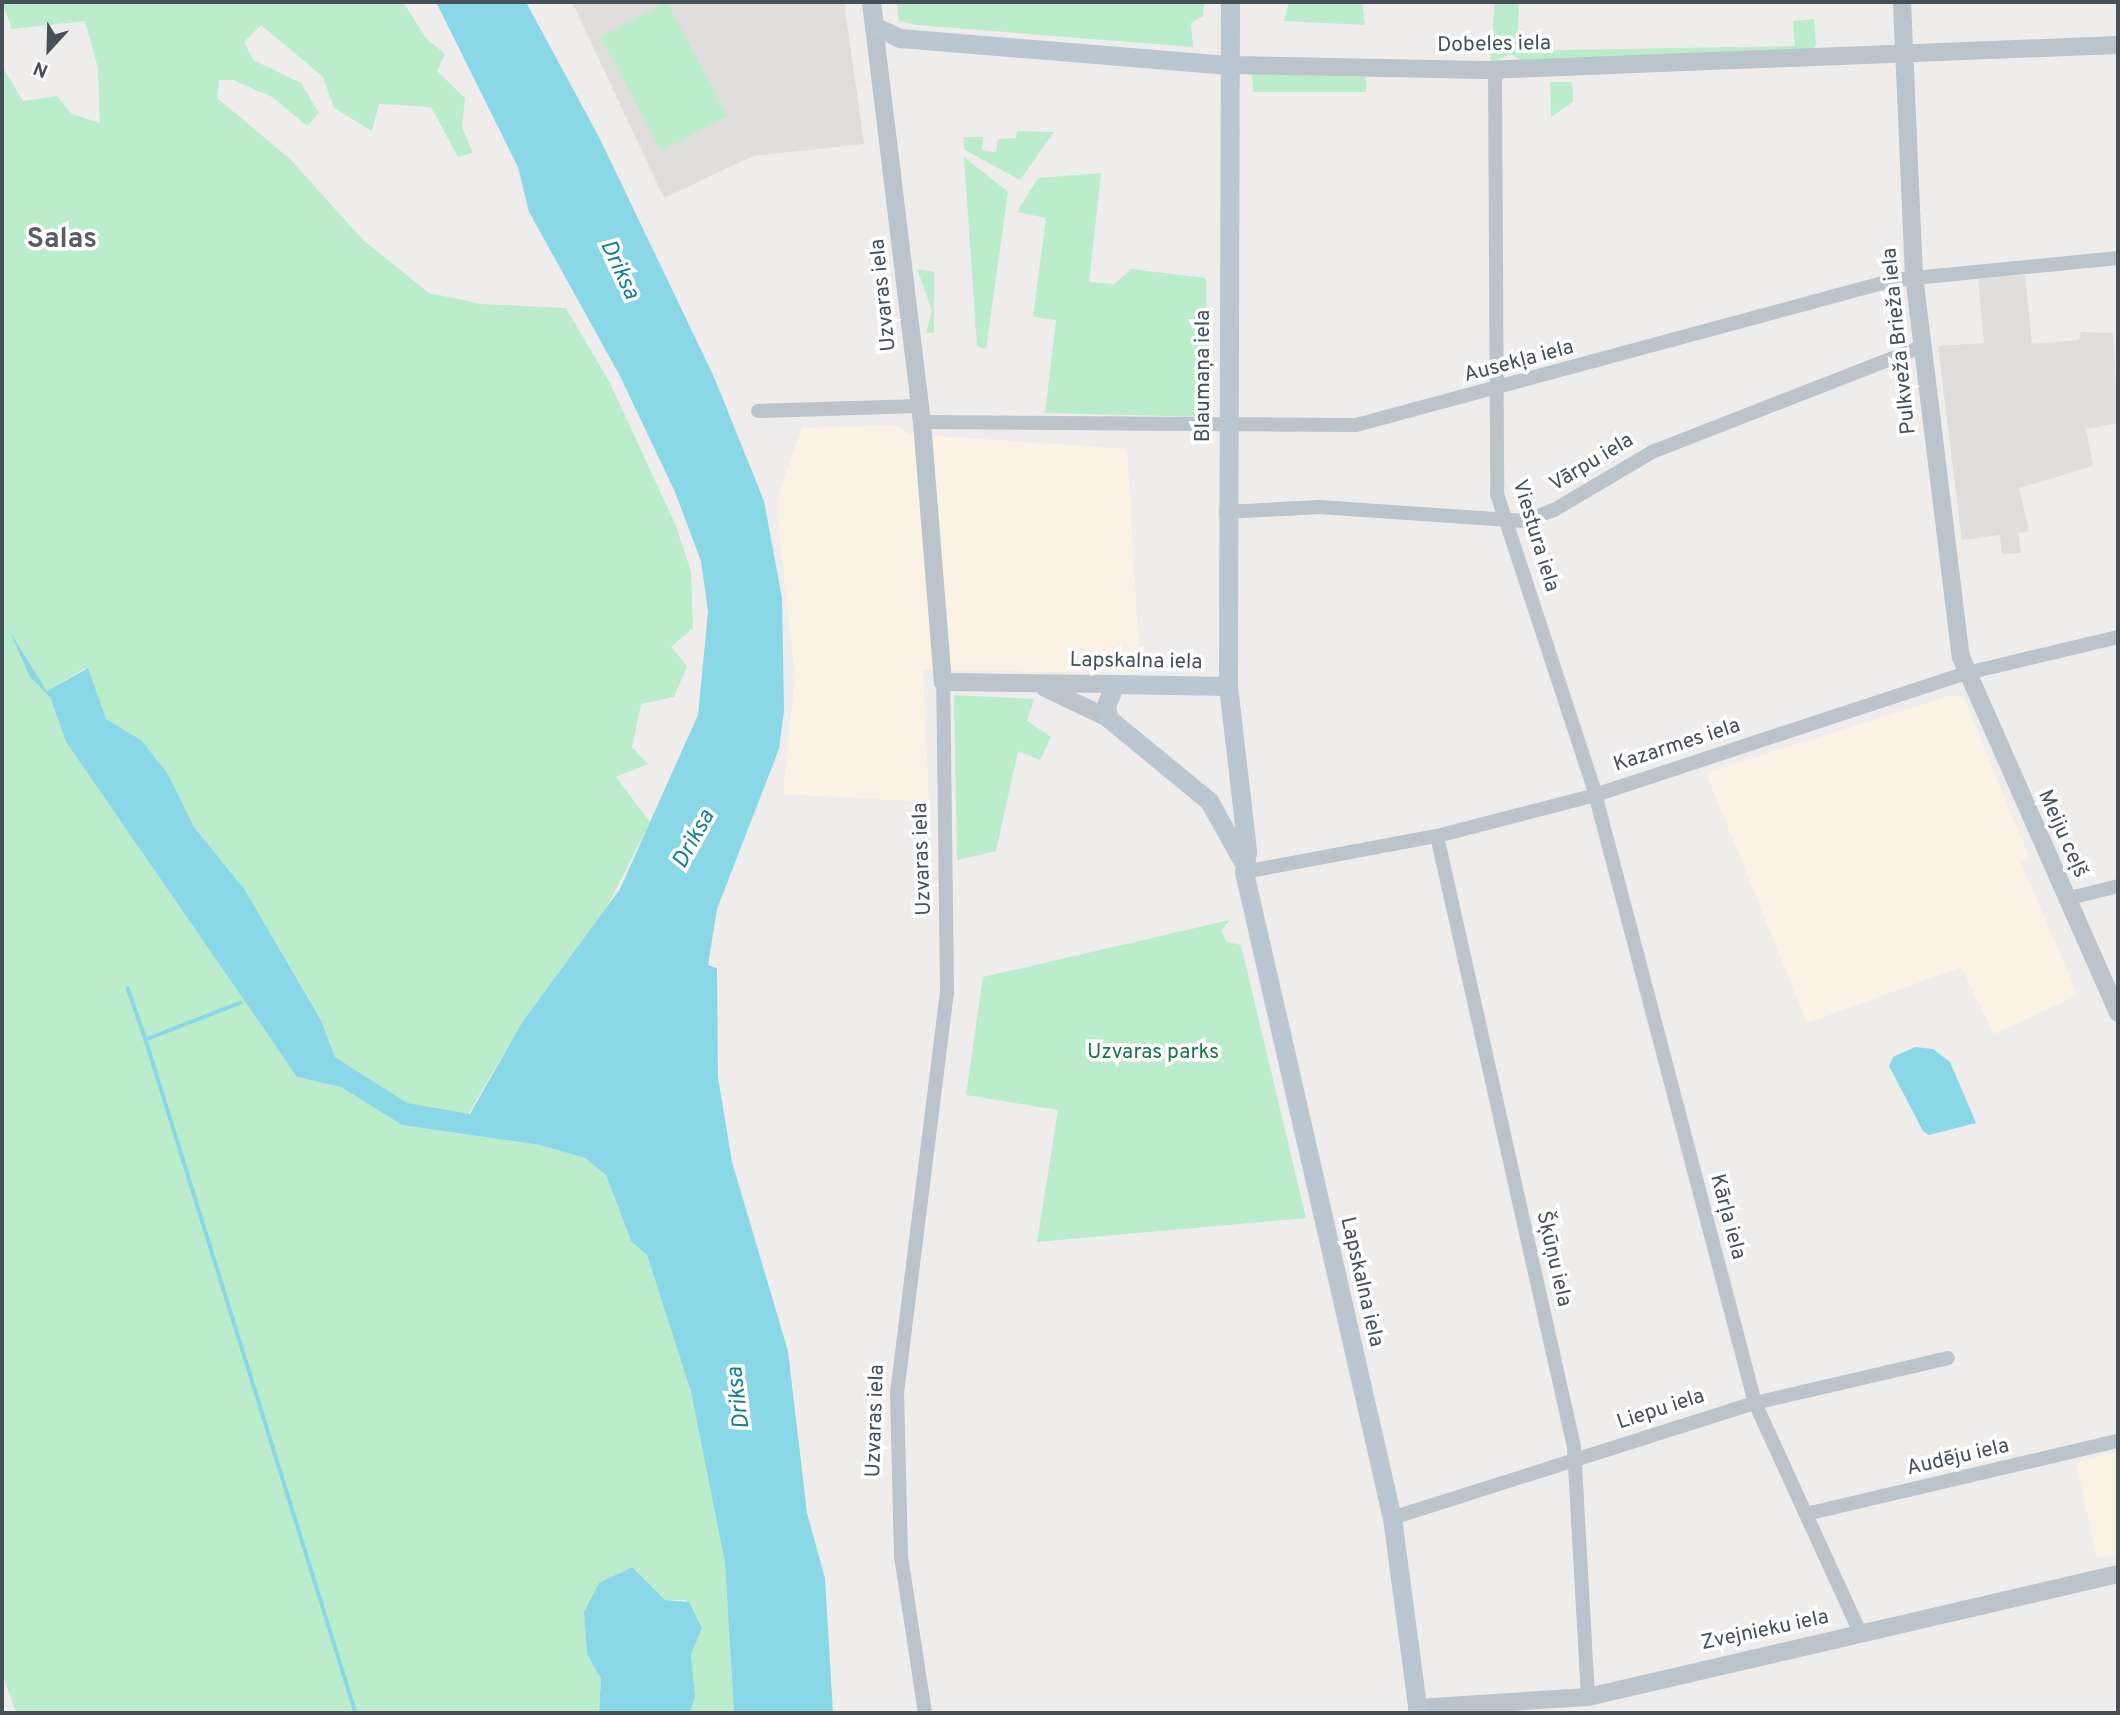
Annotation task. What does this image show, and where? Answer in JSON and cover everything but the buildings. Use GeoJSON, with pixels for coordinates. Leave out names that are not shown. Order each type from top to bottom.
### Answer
{"type":"FeatureCollection","features":[{"type":"Feature","properties":{"kind":"main road","name":"Uzvaras iela"},"geometry":{"type":"LineString","coordinates":[[871,2],[874,26]]}},
{"type":"Feature","properties":{"kind":"main road","name":"Blaumaņa iela"},"geometry":{"type":"LineString","coordinates":[[1228,686],[1226,512],[1230,2]]}},
{"type":"Feature","properties":{"kind":"main road","name":"Dobeles iela"},"geometry":{"type":"LineString","coordinates":[[874,26],[900,38],[1228,65]]}},
{"type":"Feature","properties":{"kind":"main road","name":"Lapskalna iela"},"geometry":{"type":"LineString","coordinates":[[1115,684],[1228,686],[1244,868],[1392,1518],[1417,1710]]}},
{"type":"Feature","properties":{"kind":"main road"},"geometry":{"type":"LineString","coordinates":[[1108,718],[1115,684]]}},
{"type":"Feature","properties":{"kind":"main road","name":"Lapskalna iela"},"geometry":{"type":"LineString","coordinates":[[1108,718],[1209,801],[1244,868]]}},
{"type":"Feature","properties":{"kind":"street","name":"Pulkveža Brieža iela"},"geometry":{"type":"LineString","coordinates":[[1902,2],[1914,276],[1921,347],[1967,673]]}},
{"type":"Feature","properties":{"kind":"street","name":"Uzvaras iela"},"geometry":{"type":"LineString","coordinates":[[874,26],[920,414],[943,682],[947,990],[897,1393],[901,1556],[925,1713]]}},
{"type":"Feature","properties":{"kind":"street","name":"Dobeles iela"},"geometry":{"type":"LineString","coordinates":[[1228,65],[1495,69],[2118,46]]}},
{"type":"Feature","properties":{"kind":"street","name":"Viestura iela"},"geometry":{"type":"LineString","coordinates":[[1495,69],[1493,392],[1497,494],[1595,795]]}},
{"type":"Feature","properties":{"kind":"street","name":"Ausekļa iela"},"geometry":{"type":"LineString","coordinates":[[758,411],[920,414],[1227,427],[1356,425],[1493,392],[1914,276],[2118,258]]}},
{"type":"Feature","properties":{"kind":"street","name":"Vārpu iela"},"geometry":{"type":"LineString","coordinates":[[1226,512],[1319,508],[1506,521],[1554,510],[1653,452],[1921,347]]}},
{"type":"Feature","properties":{"kind":"street","name":"Kazarmes iela"},"geometry":{"type":"LineString","coordinates":[[1244,868],[1437,836],[1595,795],[1967,673],[2118,637]]}},
{"type":"Feature","properties":{"kind":"street","name":"Meiju ceļš"},"geometry":{"type":"LineString","coordinates":[[1967,673],[2118,1013]]}},
{"type":"Feature","properties":{"kind":"street","name":"Lapskalna iela"},"geometry":{"type":"LineString","coordinates":[[943,682],[1115,684]]}},
{"type":"Feature","properties":{"kind":"street","name":"Lapskalna iela"},"geometry":{"type":"LineString","coordinates":[[1032,683],[1108,718]]}},
{"type":"Feature","properties":{"kind":"street","name":"Kārļa iela"},"geometry":{"type":"LineString","coordinates":[[1595,795],[1755,1402],[1861,1634]]}},
{"type":"Feature","properties":{"kind":"street","name":"Šķūņu iela"},"geometry":{"type":"LineString","coordinates":[[1437,836],[1574,1447],[1572,1461],[1588,1697]]}},
{"type":"Feature","properties":{"kind":"street"},"geometry":{"type":"LineString","coordinates":[[2066,900],[2118,886]]}},
{"type":"Feature","properties":{"kind":"street","name":"Liepu iela"},"geometry":{"type":"LineString","coordinates":[[1392,1518],[1755,1402],[1948,1358]]}},
{"type":"Feature","properties":{"kind":"street","name":"Audēju iela"},"geometry":{"type":"LineString","coordinates":[[1806,1514],[2118,1440]]}},
{"type":"Feature","properties":{"kind":"street","name":"Zvejnieku iela"},"geometry":{"type":"LineString","coordinates":[[1417,1710],[1588,1697],[2118,1574]]}},
{"type":"Feature","properties":{"kind":"shaded area"},"geometry":{"type":"Polygon","coordinates":[[[572,2],[844,2],[864,144],[753,156],[664,198],[572,2]]]}},
{"type":"Feature","properties":{"kind":"shaded area"},"geometry":{"type":"Polygon","coordinates":[[[2025,275],[2032,344],[2079,340],[2081,332],[2113,333],[2118,423],[2086,429],[2093,466],[2019,488],[2029,531],[2018,533],[2021,553],[2002,554],[2000,535],[1962,540],[1938,346],[1984,343],[1978,279],[2025,275]]]}},
{"type":"Feature","properties":{"kind":"shaded area"},"geometry":{"type":"Polygon","coordinates":[[[895,425],[908,434],[1127,449],[1140,673],[923,670],[929,802],[783,794],[795,676],[776,502],[802,428],[895,425]]]}},
{"type":"Feature","properties":{"kind":"shaded area"},"geometry":{"type":"Polygon","coordinates":[[[1952,695],[1964,698],[2030,859],[2021,862],[2078,995],[1994,1034],[1961,967],[1807,1023],[1706,773],[1952,695]]]}},
{"type":"Feature","properties":{"kind":"shaded area"},"geometry":{"type":"Polygon","coordinates":[[[2118,1451],[2118,1553],[2097,1558],[2076,1463],[2118,1451]]]}},
{"type":"Feature","properties":{"kind":"green space"},"geometry":{"type":"Polygon","coordinates":[[[2,2],[403,2],[426,38],[445,54],[437,71],[465,98],[462,127],[473,153],[458,157],[431,107],[379,104],[372,131],[334,108],[323,77],[261,25],[244,42],[253,60],[301,83],[319,113],[307,126],[272,97],[233,80],[219,80],[217,98],[290,159],[363,240],[429,293],[482,304],[566,308],[610,383],[676,526],[691,572],[693,628],[671,647],[687,666],[674,697],[641,704],[632,747],[648,764],[616,777],[650,822],[595,931],[521,1024],[467,1116],[407,1103],[335,1057],[321,1019],[245,890],[194,827],[141,740],[106,719],[85,668],[47,691],[11,633],[50,697],[66,742],[297,1077],[341,1087],[402,1125],[540,1145],[585,1158],[606,1175],[629,1237],[647,1255],[691,1392],[725,1563],[734,1713],[690,1713],[695,1696],[691,1655],[702,1628],[686,1600],[665,1600],[632,1567],[599,1583],[584,1612],[587,1654],[601,1679],[599,1713],[16,1713],[2,1672],[2,66],[23,101],[57,96],[72,114],[100,123],[98,68],[85,21],[12,29],[2,2]]]}},
{"type":"Feature","properties":{"kind":"green space"},"geometry":{"type":"Polygon","coordinates":[[[667,2],[728,116],[661,151],[601,37],[667,2]]]}},
{"type":"Feature","properties":{"kind":"green space"},"geometry":{"type":"Polygon","coordinates":[[[897,2],[1204,2],[1203,16],[1191,23],[1193,47],[916,25],[899,21],[897,2]]]}},
{"type":"Feature","properties":{"kind":"green space"},"geometry":{"type":"Polygon","coordinates":[[[1289,2],[1362,2],[1365,25],[1284,21],[1289,2]]]}},
{"type":"Feature","properties":{"kind":"green space"},"geometry":{"type":"Polygon","coordinates":[[[1495,2],[1519,2],[1517,51],[1795,46],[1793,21],[1814,19],[1816,44],[1813,51],[1521,60],[1511,54],[1495,61],[1490,59],[1495,2]]]}},
{"type":"Feature","properties":{"kind":"green space"},"geometry":{"type":"Polygon","coordinates":[[[1252,74],[1366,77],[1366,92],[1253,92],[1252,74]]]}},
{"type":"Feature","properties":{"kind":"green space"},"geometry":{"type":"Polygon","coordinates":[[[1550,82],[1572,82],[1573,102],[1551,117],[1550,82]]]}},
{"type":"Feature","properties":{"kind":"green space"},"geometry":{"type":"Polygon","coordinates":[[[1017,131],[1054,132],[1020,180],[965,150],[963,137],[983,137],[982,150],[996,152],[998,139],[1016,138],[1017,131]]]}},
{"type":"Feature","properties":{"kind":"green space"},"geometry":{"type":"Polygon","coordinates":[[[964,157],[1008,192],[986,349],[977,346],[964,157]]]}},
{"type":"Feature","properties":{"kind":"green space"},"geometry":{"type":"Polygon","coordinates":[[[1101,173],[1089,282],[1113,284],[1109,289],[1131,269],[1206,278],[1208,417],[1045,413],[1056,320],[1033,317],[1046,218],[1017,212],[1038,178],[1101,173]]]}},
{"type":"Feature","properties":{"kind":"green space"},"geometry":{"type":"Polygon","coordinates":[[[917,269],[934,272],[934,333],[926,333],[932,310],[917,269]]]}},
{"type":"Feature","properties":{"kind":"green space"},"geometry":{"type":"Polygon","coordinates":[[[954,695],[1034,699],[1027,721],[1051,737],[1040,760],[1018,751],[996,851],[957,860],[954,695]]]}},
{"type":"Feature","properties":{"kind":"green space","name":"Uzvaras parks"},"geometry":{"type":"Polygon","coordinates":[[[1230,920],[1221,931],[1227,942],[1241,945],[1306,1218],[1037,1242],[1058,1110],[966,1095],[983,977],[1230,920]]]}},
{"type":"Feature","properties":{"kind":"water","name":"Driksa"},"geometry":{"type":"Polygon","coordinates":[[[436,2],[526,2],[600,139],[714,377],[764,501],[782,598],[784,711],[779,749],[717,909],[708,965],[717,968],[718,1077],[732,1162],[788,1351],[807,1513],[825,1578],[833,1713],[734,1713],[725,1563],[691,1392],[647,1255],[631,1241],[606,1175],[585,1158],[540,1145],[402,1125],[341,1087],[297,1077],[66,742],[50,697],[30,677],[10,632],[47,691],[88,668],[106,719],[141,740],[168,774],[194,827],[245,890],[321,1020],[335,1057],[407,1103],[470,1114],[521,1024],[620,889],[698,715],[708,612],[701,561],[675,492],[620,376],[529,212],[518,167],[436,2]]]}},
{"type":"Feature","properties":{"kind":"water"},"geometry":{"type":"Polygon","coordinates":[[[1915,1047],[1933,1049],[1950,1062],[1976,1123],[1929,1135],[1923,1131],[1889,1066],[1893,1057],[1915,1047]]]}},
{"type":"Feature","properties":{"kind":"water"},"geometry":{"type":"Polygon","coordinates":[[[632,1567],[665,1600],[689,1602],[702,1628],[691,1655],[695,1696],[690,1713],[599,1713],[601,1679],[587,1654],[584,1612],[599,1583],[632,1567]]]}},
{"type":"Feature","properties":{"kind":"waterway"},"geometry":{"type":"LineString","coordinates":[[128,988],[146,1040]]}},
{"type":"Feature","properties":{"kind":"waterway"},"geometry":{"type":"LineString","coordinates":[[241,1003],[146,1040],[356,1713]]}},
{"type":"Feature","properties":{"kind":"district","name":"Salas"},"geometry":{"type":"Point","coordinates":[62,240]}}]}
